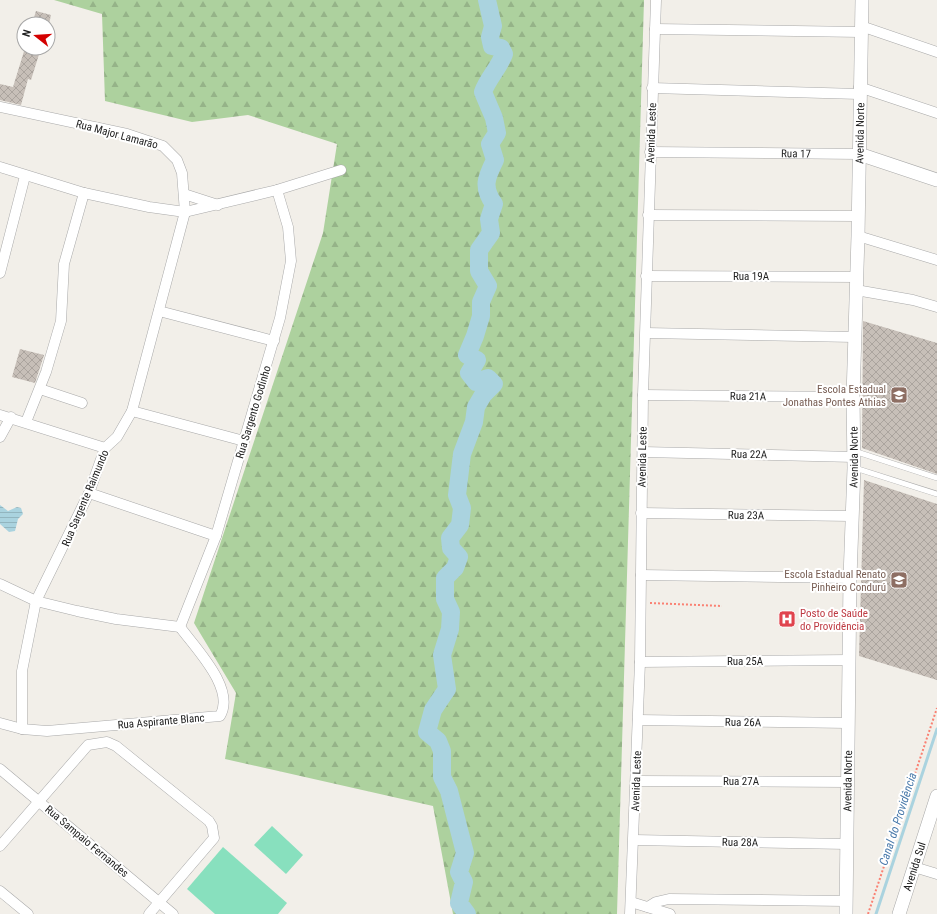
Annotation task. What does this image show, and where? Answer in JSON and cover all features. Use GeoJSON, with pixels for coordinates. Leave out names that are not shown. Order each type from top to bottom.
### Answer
{"type":"FeatureCollection","features":[{"type":"Feature","properties":{"kind":"street","name":"Avenida Leste"},"geometry":{"type":"LineString","coordinates":[[630,914],[640,662],[643,395],[656,0]]}},
{"type":"Feature","properties":{"kind":"street","name":"Avenida Norte"},"geometry":{"type":"LineString","coordinates":[[846,908],[851,516],[854,458],[852,397],[858,236],[859,91],[862,0]]}},
{"type":"Feature","properties":{"kind":"street"},"geometry":{"type":"LineString","coordinates":[[655,29],[861,29],[937,52]]}},
{"type":"Feature","properties":{"kind":"street"},"geometry":{"type":"LineString","coordinates":[[652,88],[859,91],[937,113]]}},
{"type":"Feature","properties":{"kind":"street","name":"Rua Major Lamarão"},"geometry":{"type":"LineString","coordinates":[[0,107],[126,134],[163,146],[177,160],[182,173],[185,212]]}},
{"type":"Feature","properties":{"kind":"street","name":"Rua 17"},"geometry":{"type":"LineString","coordinates":[[650,152],[859,154],[937,180]]}},
{"type":"Feature","properties":{"kind":"street"},"geometry":{"type":"LineString","coordinates":[[0,167],[25,176],[84,193],[149,207],[185,212],[277,190],[341,170]]}},
{"type":"Feature","properties":{"kind":"street"},"geometry":{"type":"LineString","coordinates":[[0,273],[25,176]]}},
{"type":"Feature","properties":{"kind":"street","name":"Rua Sargento Godinho"},"geometry":{"type":"LineString","coordinates":[[180,627],[216,536],[274,341],[291,261],[288,227],[277,190]]}},
{"type":"Feature","properties":{"kind":"street"},"geometry":{"type":"LineString","coordinates":[[26,422],[40,388],[61,321],[64,264],[84,193]]}},
{"type":"Feature","properties":{"kind":"street"},"geometry":{"type":"LineString","coordinates":[[184,194],[218,204]]}},
{"type":"Feature","properties":{"kind":"street","name":"Rua Sargente Raimundo"},"geometry":{"type":"LineString","coordinates":[[22,729],[22,671],[36,601],[89,493],[105,448],[117,437],[132,410],[185,212]]}},
{"type":"Feature","properties":{"kind":"street"},"geometry":{"type":"LineString","coordinates":[[648,215],[857,216]]}},
{"type":"Feature","properties":{"kind":"street"},"geometry":{"type":"LineString","coordinates":[[858,236],[937,260]]}},
{"type":"Feature","properties":{"kind":"street","name":"Rua 19A"},"geometry":{"type":"LineString","coordinates":[[646,276],[856,277]]}},
{"type":"Feature","properties":{"kind":"street"},"geometry":{"type":"LineString","coordinates":[[856,290],[913,300],[937,307]]}},
{"type":"Feature","properties":{"kind":"street"},"geometry":{"type":"LineString","coordinates":[[159,311],[274,341]]}},
{"type":"Feature","properties":{"kind":"street"},"geometry":{"type":"LineString","coordinates":[[646,333],[854,337]]}},
{"type":"Feature","properties":{"kind":"street"},"geometry":{"type":"LineString","coordinates":[[40,388],[82,403]]}},
{"type":"Feature","properties":{"kind":"street","name":"Rua 21A"},"geometry":{"type":"LineString","coordinates":[[643,395],[852,397]]}},
{"type":"Feature","properties":{"kind":"street"},"geometry":{"type":"LineString","coordinates":[[132,410],[244,441]]}},
{"type":"Feature","properties":{"kind":"street"},"geometry":{"type":"LineString","coordinates":[[0,415],[11,417],[105,448]]}},
{"type":"Feature","properties":{"kind":"street"},"geometry":{"type":"LineString","coordinates":[[0,437],[11,417]]}},
{"type":"Feature","properties":{"kind":"street","name":"Rua 22A"},"geometry":{"type":"LineString","coordinates":[[643,452],[854,458]]}},
{"type":"Feature","properties":{"kind":"street"},"geometry":{"type":"LineString","coordinates":[[89,493],[216,536]]}},
{"type":"Feature","properties":{"kind":"street","name":"Rua 23A"},"geometry":{"type":"LineString","coordinates":[[641,513],[851,516]]}},
{"type":"Feature","properties":{"kind":"street"},"geometry":{"type":"LineString","coordinates":[[641,575],[850,578]]}},
{"type":"Feature","properties":{"kind":"street"},"geometry":{"type":"LineString","coordinates":[[0,584],[36,601],[116,619],[180,627]]}},
{"type":"Feature","properties":{"kind":"street","name":"Rua Aspirante Blanc"},"geometry":{"type":"LineString","coordinates":[[0,723],[22,729],[47,731],[220,716],[224,704],[221,687],[180,627]]}},
{"type":"Feature","properties":{"kind":"street","name":"Rua 25A"},"geometry":{"type":"LineString","coordinates":[[640,662],[850,660]]}},
{"type":"Feature","properties":{"kind":"street","name":"Rua 26A"},"geometry":{"type":"LineString","coordinates":[[638,720],[848,723]]}},
{"type":"Feature","properties":{"kind":"street"},"geometry":{"type":"LineString","coordinates":[[0,846],[88,745],[107,742],[116,746],[209,821],[214,832],[214,838],[149,914]]}},
{"type":"Feature","properties":{"kind":"street","name":"Rua Sampaio Fernandes"},"geometry":{"type":"LineString","coordinates":[[0,769],[39,800],[173,914]]}},
{"type":"Feature","properties":{"kind":"street","name":"Rua 27A"},"geometry":{"type":"LineString","coordinates":[[636,781],[847,782]]}},
{"type":"Feature","properties":{"kind":"street","name":"Avenida Sul"},"geometry":{"type":"LineString","coordinates":[[899,914],[914,867],[935,812],[937,796]]}},
{"type":"Feature","properties":{"kind":"street","name":"Rua 28A"},"geometry":{"type":"LineString","coordinates":[[634,840],[847,844]]}},
{"type":"Feature","properties":{"kind":"street"},"geometry":{"type":"LineString","coordinates":[[914,867],[937,874]]}},
{"type":"Feature","properties":{"kind":"street"},"geometry":{"type":"LineString","coordinates":[[0,891],[28,914]]}},
{"type":"Feature","properties":{"kind":"street"},"geometry":{"type":"LineString","coordinates":[[648,907],[662,900],[669,899],[846,908]]}},
{"type":"Feature","properties":{"kind":"street"},"geometry":{"type":"LineString","coordinates":[[631,902],[670,914]]}},
{"type":"Feature","properties":{"kind":"lane"},"geometry":{"type":"LineString","coordinates":[[854,458],[937,478]]}},
{"type":"Feature","properties":{"kind":"lane"},"geometry":{"type":"LineString","coordinates":[[854,458],[937,494]]}},
{"type":"Feature","properties":{"kind":"path"},"geometry":{"type":"LineString","coordinates":[[641,603],[722,606]]}},
{"type":"Feature","properties":{"kind":"path"},"geometry":{"type":"LineString","coordinates":[[868,914],[937,708]]}},
{"type":"Feature","properties":{"kind":"green space"},"geometry":{"type":"Polygon","coordinates":[[[54,0],[644,0],[617,914],[453,914],[433,806],[225,759],[236,693],[194,623],[323,233],[337,144],[248,115],[192,122],[105,101],[102,14],[54,0]]]}},
{"type":"Feature","properties":{"kind":"green space"},"geometry":{"type":"Polygon","coordinates":[[[272,826],[303,855],[286,874],[254,845],[272,826]]]}},
{"type":"Feature","properties":{"kind":"green space"},"geometry":{"type":"Polygon","coordinates":[[[223,847],[287,903],[278,914],[215,914],[187,889],[223,847]]]}},
{"type":"Feature","properties":{"kind":"water"},"geometry":{"type":"Polygon","coordinates":[[[0,505],[8,511],[17,507],[21,508],[23,514],[18,519],[15,531],[9,532],[0,524],[0,505]]]}},
{"type":"Feature","properties":{"kind":"building"},"geometry":{"type":"Polygon","coordinates":[[[36,11],[51,15],[51,16],[34,16],[36,11]]]}},
{"type":"Feature","properties":{"kind":"building"},"geometry":{"type":"Polygon","coordinates":[[[23,56],[38,56],[31,80],[28,79],[21,105],[0,100],[0,84],[13,87],[23,56]]]}},
{"type":"Feature","properties":{"kind":"building","name":"Escola Estadual Jonathas Pontes Athias"},"geometry":{"type":"Polygon","coordinates":[[[863,321],[937,343],[937,474],[862,448],[863,321]]]}},
{"type":"Feature","properties":{"kind":"building"},"geometry":{"type":"Polygon","coordinates":[[[20,349],[44,355],[35,383],[12,377],[20,349]]]}},
{"type":"Feature","properties":{"kind":"building","name":"Escola Estadual Renato Pinheiro Condurú"},"geometry":{"type":"Polygon","coordinates":[[[864,480],[937,504],[937,680],[859,656],[864,480]]]}},
{"type":"Feature","properties":{"kind":"waterway"},"geometry":{"type":"LineString","coordinates":[[467,914],[459,903],[464,882],[459,872],[465,853],[449,791],[442,777],[442,751],[438,741],[427,732],[433,710],[447,689],[442,655],[450,629],[451,612],[445,599],[445,578],[455,568],[459,557],[451,548],[450,538],[460,525],[462,508],[457,495],[462,454],[474,422],[476,407],[483,395],[494,384],[488,378],[476,382],[469,373],[477,360],[467,355],[475,336],[481,316],[481,302],[488,286],[479,271],[479,250],[491,233],[489,219],[494,204],[488,192],[487,182],[489,172],[495,160],[490,144],[497,133],[494,118],[483,92],[504,54],[501,48],[492,46],[490,37],[493,26],[487,0]]}},
{"type":"Feature","properties":{"kind":"waterway","name":"Canal do Providência"},"geometry":{"type":"LineString","coordinates":[[876,914],[937,729]]}},
{"type":"Feature","properties":{"kind":"place","name":"Escola Estadual Jonathas Pontes Athias"},"geometry":{"type":"Point","coordinates":[899,395]}},
{"type":"Feature","properties":{"kind":"place","name":"Escola Estadual Renato Pinheiro Condurú"},"geometry":{"type":"Point","coordinates":[899,580]}},
{"type":"Feature","properties":{"kind":"place","name":"Posto de Saúde do Providência"},"geometry":{"type":"Point","coordinates":[787,619]}}]}
